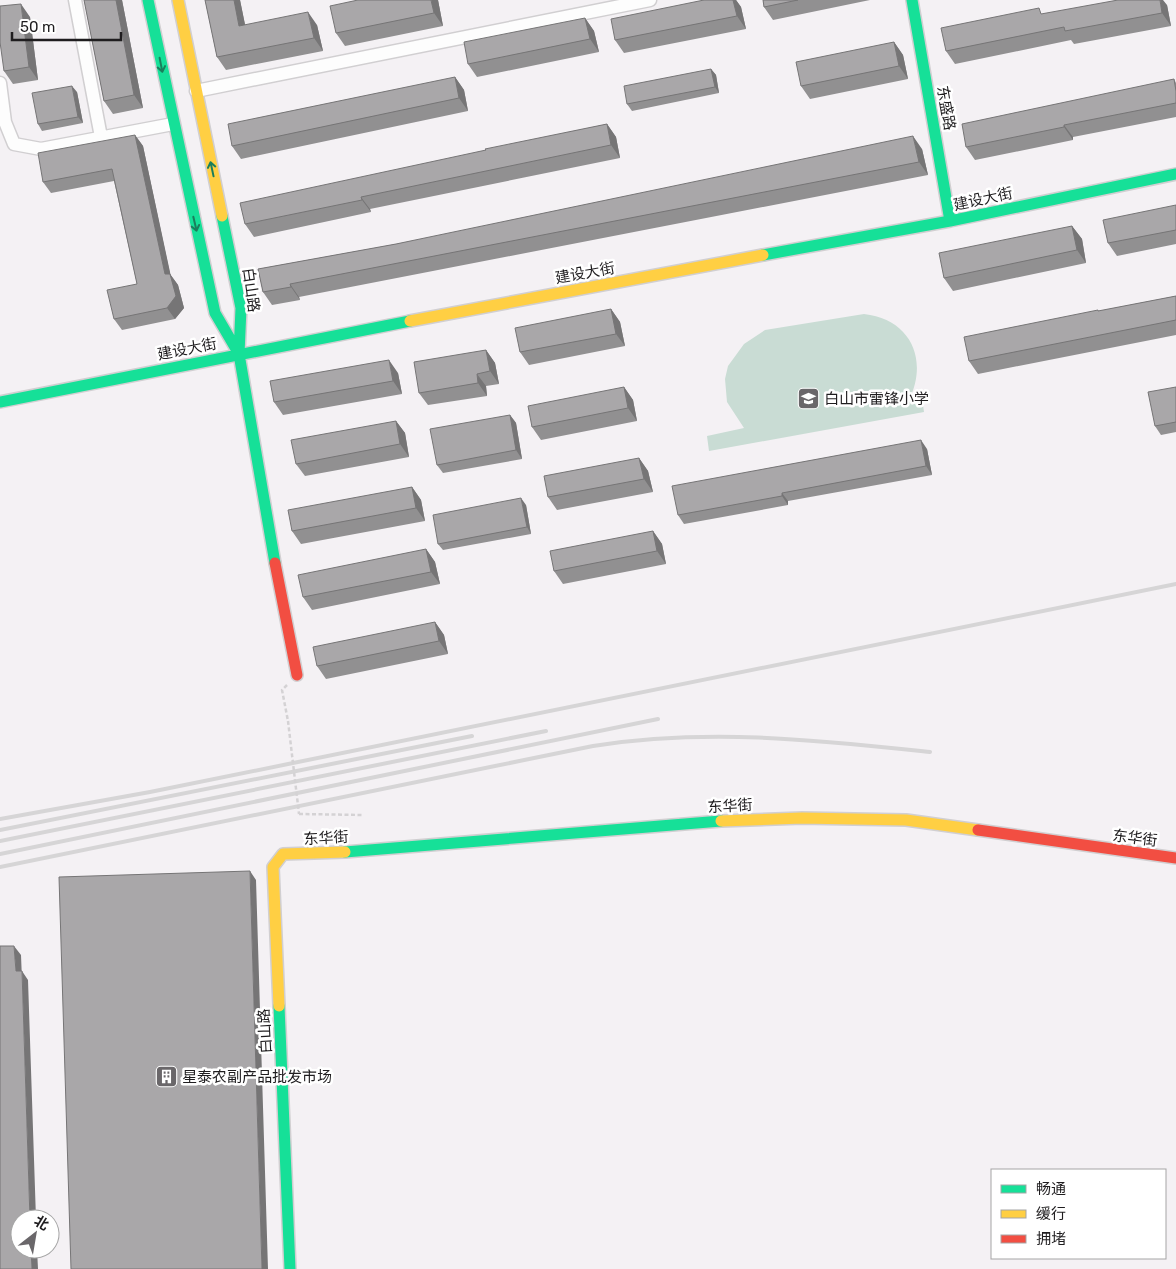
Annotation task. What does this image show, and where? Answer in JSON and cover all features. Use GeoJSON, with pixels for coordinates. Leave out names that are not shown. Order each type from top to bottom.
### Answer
{"type":"FeatureCollection","features":[{"type":"Feature","properties":{"kind":"street"},"geometry":{"type":"LineString","coordinates":[[75,0],[101,137]]}},
{"type":"Feature","properties":{"kind":"street"},"geometry":{"type":"LineString","coordinates":[[148,0],[172,124],[215,313],[239,354]]}},
{"type":"Feature","properties":{"kind":"street","name":"白山路"},"geometry":{"type":"LineString","coordinates":[[178,0],[241,308],[239,354],[269,531],[297,675]]}},
{"type":"Feature","properties":{"kind":"street"},"geometry":{"type":"LineString","coordinates":[[196,91],[650,0]]}},
{"type":"Feature","properties":{"kind":"street","name":"东盛路"},"geometry":{"type":"LineString","coordinates":[[912,0],[950,221]]}},
{"type":"Feature","properties":{"kind":"street"},"geometry":{"type":"LineString","coordinates":[[0,83],[3,123],[14,144],[28,148],[41,149],[172,124]]}},
{"type":"Feature","properties":{"kind":"street","name":"建设大街"},"geometry":{"type":"LineString","coordinates":[[0,402],[343,333],[950,221],[1176,174]]}},
{"type":"Feature","properties":{"kind":"street","name":"东华街"},"geometry":{"type":"LineString","coordinates":[[283,854],[370,850],[685,823],[828,818],[906,820],[1176,858]]}},
{"type":"Feature","properties":{"kind":"street","name":"白山路"},"geometry":{"type":"LineString","coordinates":[[283,854],[273,867],[290,1269]]}},
{"type":"Feature","properties":{"kind":"path"},"geometry":{"type":"LineString","coordinates":[[297,675],[282,690],[288,721],[299,814],[363,815]]}},
{"type":"Feature","properties":{"kind":"green space"},"geometry":{"type":"Polygon","coordinates":[[[864,314],[880,317],[893,324],[904,333],[911,343],[916,356],[917,370],[915,385],[909,400],[922,398],[924,412],[709,451],[707,436],[744,428],[727,402],[725,379],[728,366],[744,344],[765,330],[864,314]]]}},
{"type":"Feature","properties":{"kind":"building"},"geometry":{"type":"Polygon","coordinates":[[[84,0],[116,0],[134,95],[104,101],[84,0]]]}},
{"type":"Feature","properties":{"kind":"building"},"geometry":{"type":"Polygon","coordinates":[[[205,0],[234,0],[239,26],[308,12],[314,38],[217,57],[205,0]]]}},
{"type":"Feature","properties":{"kind":"building"},"geometry":{"type":"Polygon","coordinates":[[[358,0],[431,0],[434,13],[336,33],[330,6],[358,0]]]}},
{"type":"Feature","properties":{"kind":"building"},"geometry":{"type":"Polygon","coordinates":[[[704,0],[733,0],[737,16],[615,40],[611,19],[704,0]]]}},
{"type":"Feature","properties":{"kind":"building"},"geometry":{"type":"Polygon","coordinates":[[[763,0],[798,0],[764,7],[763,0]]]}},
{"type":"Feature","properties":{"kind":"building"},"geometry":{"type":"Polygon","coordinates":[[[1118,0],[1160,0],[1162,13],[1065,31],[1064,27],[946,51],[941,28],[1039,8],[1041,14],[1118,0]]]}},
{"type":"Feature","properties":{"kind":"building"},"geometry":{"type":"Polygon","coordinates":[[[21,4],[29,67],[4,71],[0,42],[0,6],[21,4]]]}},
{"type":"Feature","properties":{"kind":"building"},"geometry":{"type":"Polygon","coordinates":[[[585,18],[590,39],[468,64],[464,42],[585,18]]]}},
{"type":"Feature","properties":{"kind":"building"},"geometry":{"type":"Polygon","coordinates":[[[894,42],[899,66],[801,86],[796,62],[894,42]]]}},
{"type":"Feature","properties":{"kind":"building"},"geometry":{"type":"Polygon","coordinates":[[[711,69],[715,87],[627,104],[624,86],[711,69]]]}},
{"type":"Feature","properties":{"kind":"building"},"geometry":{"type":"Polygon","coordinates":[[[455,77],[459,98],[232,146],[228,124],[455,77]]]}},
{"type":"Feature","properties":{"kind":"building"},"geometry":{"type":"Polygon","coordinates":[[[1174,79],[1176,103],[966,147],[962,124],[1174,79]]]}},
{"type":"Feature","properties":{"kind":"building"},"geometry":{"type":"Polygon","coordinates":[[[72,86],[78,117],[38,124],[32,93],[72,86]]]}},
{"type":"Feature","properties":{"kind":"building"},"geometry":{"type":"Polygon","coordinates":[[[607,124],[611,145],[361,197],[362,200],[245,224],[240,203],[607,124]]]}},
{"type":"Feature","properties":{"kind":"building"},"geometry":{"type":"Polygon","coordinates":[[[135,135],[165,274],[170,274],[176,296],[167,308],[114,319],[107,290],[137,284],[112,169],[43,182],[38,153],[135,135]]]}},
{"type":"Feature","properties":{"kind":"building"},"geometry":{"type":"Polygon","coordinates":[[[913,136],[919,162],[290,284],[291,287],[263,292],[258,269],[396,244],[913,136]]]}},
{"type":"Feature","properties":{"kind":"building"},"geometry":{"type":"Polygon","coordinates":[[[1176,205],[1176,230],[1108,243],[1103,220],[1176,205]]]}},
{"type":"Feature","properties":{"kind":"building"},"geometry":{"type":"Polygon","coordinates":[[[1072,226],[1077,250],[944,278],[939,253],[1072,226]]]}},
{"type":"Feature","properties":{"kind":"building"},"geometry":{"type":"Polygon","coordinates":[[[1176,296],[1176,320],[969,361],[964,337],[1176,296]]]}},
{"type":"Feature","properties":{"kind":"building"},"geometry":{"type":"Polygon","coordinates":[[[611,309],[616,334],[520,352],[515,328],[611,309]]]}},
{"type":"Feature","properties":{"kind":"building"},"geometry":{"type":"Polygon","coordinates":[[[486,350],[490,371],[477,374],[478,383],[419,393],[414,362],[486,350]]]}},
{"type":"Feature","properties":{"kind":"building"},"geometry":{"type":"Polygon","coordinates":[[[389,360],[393,381],[274,402],[270,381],[389,360]]]}},
{"type":"Feature","properties":{"kind":"building"},"geometry":{"type":"Polygon","coordinates":[[[624,387],[628,408],[532,427],[528,406],[624,387]]]}},
{"type":"Feature","properties":{"kind":"building"},"geometry":{"type":"Polygon","coordinates":[[[1176,387],[1176,422],[1155,426],[1148,392],[1176,387]]]}},
{"type":"Feature","properties":{"kind":"building"},"geometry":{"type":"Polygon","coordinates":[[[510,415],[516,450],[437,465],[430,429],[510,415]]]}},
{"type":"Feature","properties":{"kind":"building"},"geometry":{"type":"Polygon","coordinates":[[[396,421],[400,444],[296,464],[291,440],[396,421]]]}},
{"type":"Feature","properties":{"kind":"building"},"geometry":{"type":"Polygon","coordinates":[[[921,440],[926,466],[782,493],[782,496],[678,515],[672,486],[921,440]]]}},
{"type":"Feature","properties":{"kind":"building"},"geometry":{"type":"Polygon","coordinates":[[[639,458],[644,479],[548,497],[544,476],[639,458]]]}},
{"type":"Feature","properties":{"kind":"building"},"geometry":{"type":"Polygon","coordinates":[[[412,487],[416,508],[292,531],[288,510],[412,487]]]}},
{"type":"Feature","properties":{"kind":"building"},"geometry":{"type":"Polygon","coordinates":[[[521,498],[527,527],[438,544],[433,515],[521,498]]]}},
{"type":"Feature","properties":{"kind":"building"},"geometry":{"type":"Polygon","coordinates":[[[653,531],[657,551],[554,571],[550,551],[653,531]]]}},
{"type":"Feature","properties":{"kind":"building"},"geometry":{"type":"Polygon","coordinates":[[[426,549],[431,572],[303,597],[298,575],[426,549]]]}},
{"type":"Feature","properties":{"kind":"building"},"geometry":{"type":"Polygon","coordinates":[[[435,622],[439,641],[317,666],[313,647],[435,622]]]}},
{"type":"Feature","properties":{"kind":"building","name":"星泰农副产品批发市场"},"geometry":{"type":"Polygon","coordinates":[[[250,871],[262,1269],[71,1269],[59,877],[250,871]]]}},
{"type":"Feature","properties":{"kind":"building"},"geometry":{"type":"Polygon","coordinates":[[[0,946],[14,946],[16,971],[22,971],[30,1209],[10,1209],[10,1259],[32,1259],[32,1269],[0,1269],[0,946]]]}},
{"type":"Feature","properties":{"kind":"railway"},"geometry":{"type":"LineString","coordinates":[[0,819],[150,792],[1176,584]]}},
{"type":"Feature","properties":{"kind":"railway"},"geometry":{"type":"LineString","coordinates":[[0,854],[658,719]]}},
{"type":"Feature","properties":{"kind":"railway"},"geometry":{"type":"LineString","coordinates":[[0,841],[546,731]]}},
{"type":"Feature","properties":{"kind":"railway"},"geometry":{"type":"LineString","coordinates":[[0,830],[472,736]]}},
{"type":"Feature","properties":{"kind":"railway"},"geometry":{"type":"LineString","coordinates":[[0,867],[593,746],[678,738],[720,737],[804,740],[930,752]]}},
{"type":"Feature","properties":{"kind":"traffic: fast"},"geometry":{"type":"LineString","coordinates":[[148,0],[215,313],[239,354]]}},
{"type":"Feature","properties":{"kind":"traffic: fast"},"geometry":{"type":"LineString","coordinates":[[912,0],[950,221]]}},
{"type":"Feature","properties":{"kind":"traffic: fast"},"geometry":{"type":"LineString","coordinates":[[763,255],[950,221],[1176,174]]}},
{"type":"Feature","properties":{"kind":"traffic: fast"},"geometry":{"type":"LineString","coordinates":[[222,216],[241,308],[239,354],[275,563]]}},
{"type":"Feature","properties":{"kind":"traffic: fast"},"geometry":{"type":"LineString","coordinates":[[0,402],[410,321]]}},
{"type":"Feature","properties":{"kind":"traffic: fast"},"geometry":{"type":"LineString","coordinates":[[345,852],[721,821]]}},
{"type":"Feature","properties":{"kind":"traffic: fast"},"geometry":{"type":"LineString","coordinates":[[279,1006],[290,1269]]}},
{"type":"Feature","properties":{"kind":"traffic: slow"},"geometry":{"type":"LineString","coordinates":[[178,0],[222,216]]}},
{"type":"Feature","properties":{"kind":"traffic: slow"},"geometry":{"type":"LineString","coordinates":[[410,321],[763,255]]}},
{"type":"Feature","properties":{"kind":"traffic: slow"},"geometry":{"type":"LineString","coordinates":[[721,821],[802,818],[906,820],[978,830]]}},
{"type":"Feature","properties":{"kind":"traffic: slow"},"geometry":{"type":"LineString","coordinates":[[279,1006],[273,867],[283,854],[345,852]]}},
{"type":"Feature","properties":{"kind":"traffic: jam"},"geometry":{"type":"LineString","coordinates":[[275,563],[297,675]]}},
{"type":"Feature","properties":{"kind":"traffic: jam"},"geometry":{"type":"LineString","coordinates":[[978,830],[1176,858]]}},
{"type":"Feature","properties":{"kind":"place","name":"白山市雷锋小学"},"geometry":{"type":"Point","coordinates":[808,399]}},
{"type":"Feature","properties":{"kind":"place","name":"星泰农副产品批发市场"},"geometry":{"type":"Point","coordinates":[166,1077]}}]}
